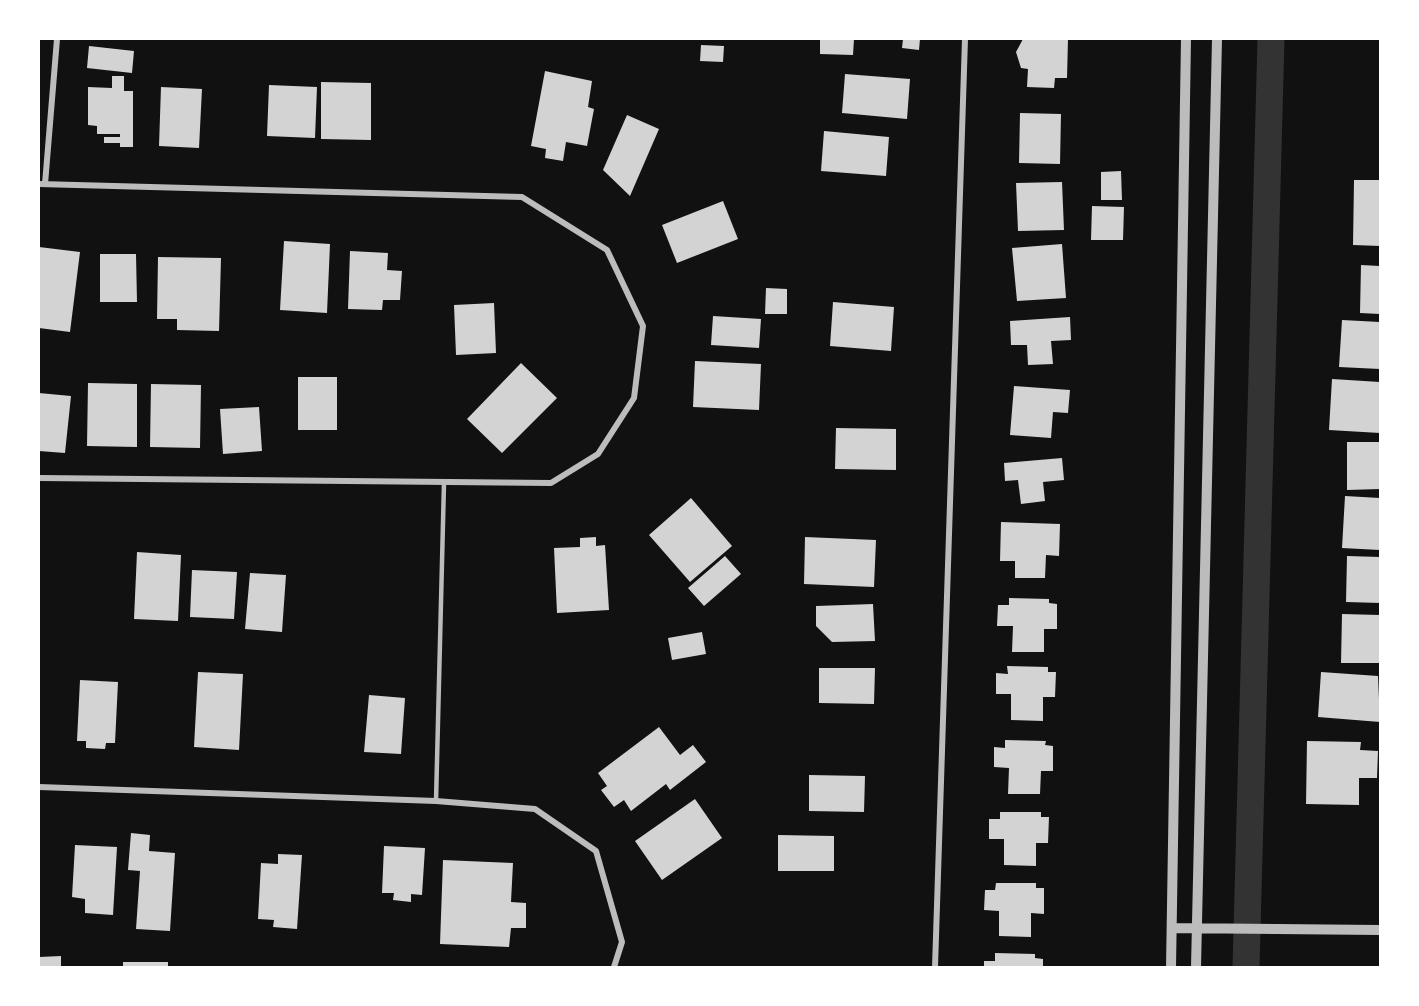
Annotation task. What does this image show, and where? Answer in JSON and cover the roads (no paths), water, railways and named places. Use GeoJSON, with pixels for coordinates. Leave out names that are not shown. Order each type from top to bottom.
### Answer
{"type":"FeatureCollection","features":[{"type":"Feature","properties":{"kind":"street"},"geometry":{"type":"LineString","coordinates":[[39,478],[551,483],[598,454],[634,398],[643,326],[607,250],[522,196],[42,184],[57,39]]}},
{"type":"Feature","properties":{"kind":"street"},"geometry":{"type":"LineString","coordinates":[[934,967],[965,39]]}},
{"type":"Feature","properties":{"kind":"street"},"geometry":{"type":"LineString","coordinates":[[1171,967],[1186,39]]}},
{"type":"Feature","properties":{"kind":"street"},"geometry":{"type":"LineString","coordinates":[[1196,967],[1217,39]]}},
{"type":"Feature","properties":{"kind":"street"},"geometry":{"type":"LineString","coordinates":[[39,787],[436,801],[535,809],[596,851],[622,942],[614,967]]}},
{"type":"Feature","properties":{"kind":"street"},"geometry":{"type":"LineString","coordinates":[[1172,928],[1380,930]]}},
{"type":"Feature","properties":{"kind":"lane"},"geometry":{"type":"LineString","coordinates":[[436,801],[444,483]]}},
{"type":"Feature","properties":{"kind":"waterway"},"geometry":{"type":"LineString","coordinates":[[1246,967],[1271,39]]}}]}
